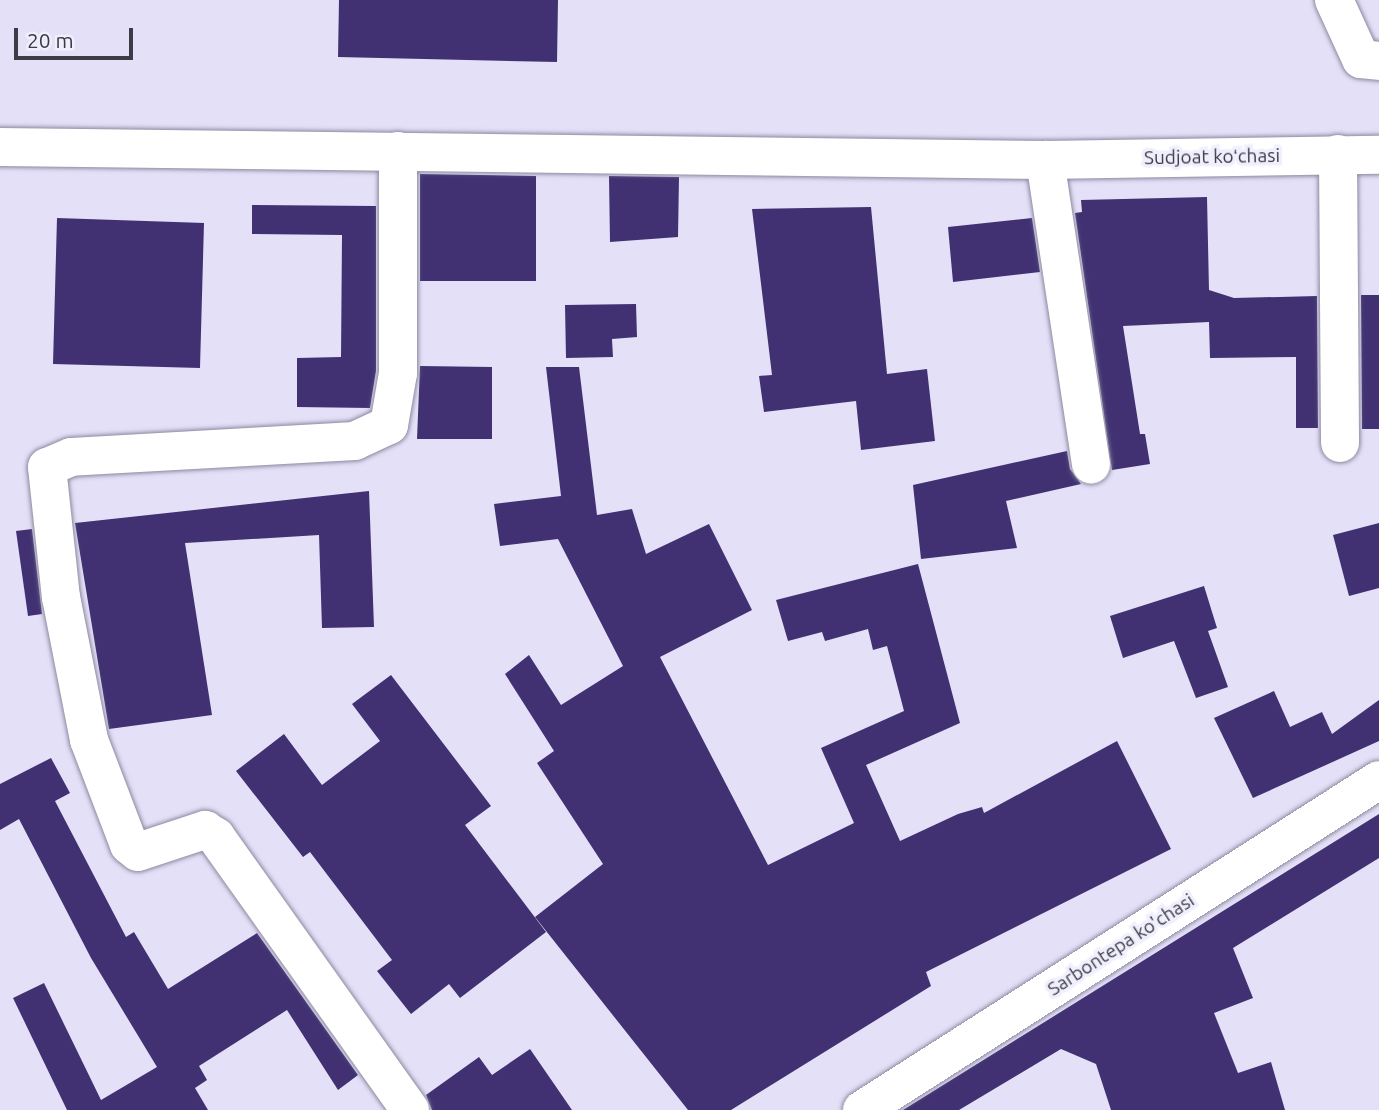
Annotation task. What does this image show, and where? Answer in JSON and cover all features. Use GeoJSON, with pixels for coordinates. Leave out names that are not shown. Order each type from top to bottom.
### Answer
{"type":"FeatureCollection","features":[{"type":"Feature","properties":{"kind":"street"},"geometry":{"type":"LineString","coordinates":[[1334,0],[1362,59],[1379,61]]}},
{"type":"Feature","properties":{"kind":"street","name":"Sudjoat koʻchasi"},"geometry":{"type":"LineString","coordinates":[[0,147],[1045,160],[1379,155]]}},
{"type":"Feature","properties":{"kind":"street"},"geometry":{"type":"LineString","coordinates":[[398,151],[398,373],[389,425],[355,441],[71,457],[47,467],[61,597],[89,740],[129,845],[138,852],[205,830],[216,837],[410,1110]]}},
{"type":"Feature","properties":{"kind":"street"},"geometry":{"type":"LineString","coordinates":[[1338,154],[1340,443]]}},
{"type":"Feature","properties":{"kind":"street"},"geometry":{"type":"LineString","coordinates":[[1045,160],[1091,465]]}},
{"type":"Feature","properties":{"kind":"street","name":"Sarbontepa ko'chasi"},"geometry":{"type":"LineString","coordinates":[[862,1110],[1379,780]]}},
{"type":"Feature","properties":{"kind":"building"},"geometry":{"type":"Polygon","coordinates":[[[339,0],[558,0],[557,62],[338,57],[339,0]]]}},
{"type":"Feature","properties":{"kind":"building"},"geometry":{"type":"Polygon","coordinates":[[[420,174],[536,176],[536,281],[420,281],[420,174]]]}},
{"type":"Feature","properties":{"kind":"building"},"geometry":{"type":"Polygon","coordinates":[[[609,176],[679,177],[678,237],[610,242],[609,176]]]}},
{"type":"Feature","properties":{"kind":"building"},"geometry":{"type":"Polygon","coordinates":[[[1207,197],[1209,290],[1234,298],[1317,296],[1318,428],[1296,428],[1296,357],[1210,358],[1209,322],[1123,326],[1140,434],[1145,434],[1150,464],[1112,470],[1075,213],[1082,212],[1081,200],[1207,197]]]}},
{"type":"Feature","properties":{"kind":"building"},"geometry":{"type":"Polygon","coordinates":[[[252,205],[376,206],[376,371],[370,408],[297,407],[297,358],[341,357],[342,235],[252,234],[252,205]]]}},
{"type":"Feature","properties":{"kind":"building"},"geometry":{"type":"Polygon","coordinates":[[[871,207],[887,374],[927,369],[935,441],[861,450],[856,401],[764,412],[759,376],[772,375],[752,209],[871,207]]]}},
{"type":"Feature","properties":{"kind":"building"},"geometry":{"type":"Polygon","coordinates":[[[57,218],[204,223],[200,368],[53,364],[57,218]]]}},
{"type":"Feature","properties":{"kind":"building"},"geometry":{"type":"Polygon","coordinates":[[[1032,218],[1040,272],[953,282],[948,227],[1032,218]]]}},
{"type":"Feature","properties":{"kind":"building"},"geometry":{"type":"Polygon","coordinates":[[[1361,295],[1379,295],[1379,429],[1362,429],[1361,295]]]}},
{"type":"Feature","properties":{"kind":"building"},"geometry":{"type":"Polygon","coordinates":[[[636,304],[637,337],[612,339],[613,357],[566,358],[565,305],[636,304]]]}},
{"type":"Feature","properties":{"kind":"building"},"geometry":{"type":"Polygon","coordinates":[[[420,366],[492,367],[492,439],[417,439],[420,366]]]}},
{"type":"Feature","properties":{"kind":"building"},"geometry":{"type":"Polygon","coordinates":[[[546,367],[579,367],[597,515],[632,509],[646,554],[709,524],[752,610],[660,657],[768,865],[854,823],[821,748],[904,711],[887,646],[873,650],[868,629],[825,641],[822,632],[788,641],[776,600],[918,564],[960,723],[866,765],[900,841],[958,814],[982,807],[984,813],[1117,741],[1171,849],[926,972],[931,986],[731,1110],[688,1110],[535,917],[603,864],[537,763],[554,751],[505,674],[529,655],[561,705],[623,666],[558,539],[500,546],[494,504],[561,496],[546,367]]]}},
{"type":"Feature","properties":{"kind":"building"},"geometry":{"type":"Polygon","coordinates":[[[1067,451],[1070,469],[1081,484],[1006,501],[1017,548],[921,559],[913,485],[1067,451]]]}},
{"type":"Feature","properties":{"kind":"building"},"geometry":{"type":"Polygon","coordinates":[[[369,491],[374,627],[322,628],[319,535],[185,543],[212,715],[109,729],[75,523],[369,491]]]}},
{"type":"Feature","properties":{"kind":"building"},"geometry":{"type":"Polygon","coordinates":[[[1379,523],[1379,588],[1349,596],[1333,535],[1379,523]]]}},
{"type":"Feature","properties":{"kind":"building"},"geometry":{"type":"Polygon","coordinates":[[[32,529],[42,614],[28,616],[16,531],[32,529]]]}},
{"type":"Feature","properties":{"kind":"building"},"geometry":{"type":"Polygon","coordinates":[[[1204,586],[1217,628],[1208,631],[1228,687],[1196,698],[1174,641],[1123,658],[1110,616],[1204,586]]]}},
{"type":"Feature","properties":{"kind":"building"},"geometry":{"type":"Polygon","coordinates":[[[391,675],[491,806],[465,825],[546,932],[460,998],[449,984],[411,1014],[377,971],[392,960],[310,852],[303,857],[236,771],[284,734],[322,785],[380,741],[352,704],[391,675]]]}},
{"type":"Feature","properties":{"kind":"building"},"geometry":{"type":"Polygon","coordinates":[[[1274,691],[1290,727],[1322,712],[1332,734],[1379,700],[1379,741],[1253,798],[1214,718],[1274,691]]]}},
{"type":"Feature","properties":{"kind":"building"},"geometry":{"type":"Polygon","coordinates":[[[51,758],[70,793],[55,801],[126,937],[134,932],[168,989],[257,933],[358,1075],[338,1090],[287,1010],[199,1066],[207,1080],[195,1088],[208,1110],[67,1110],[13,998],[44,983],[101,1100],[157,1067],[91,958],[19,819],[0,830],[0,784],[51,758]]]}},
{"type":"Feature","properties":{"kind":"building"},"geometry":{"type":"Polygon","coordinates":[[[1379,814],[1379,858],[1233,948],[1253,998],[1214,1013],[1238,1073],[1271,1062],[1285,1110],[1111,1110],[1096,1064],[1061,1049],[959,1110],[903,1110],[1379,814]]]}},
{"type":"Feature","properties":{"kind":"building"},"geometry":{"type":"Polygon","coordinates":[[[530,1049],[572,1110],[432,1110],[426,1095],[479,1057],[492,1075],[530,1049]]]}}]}
